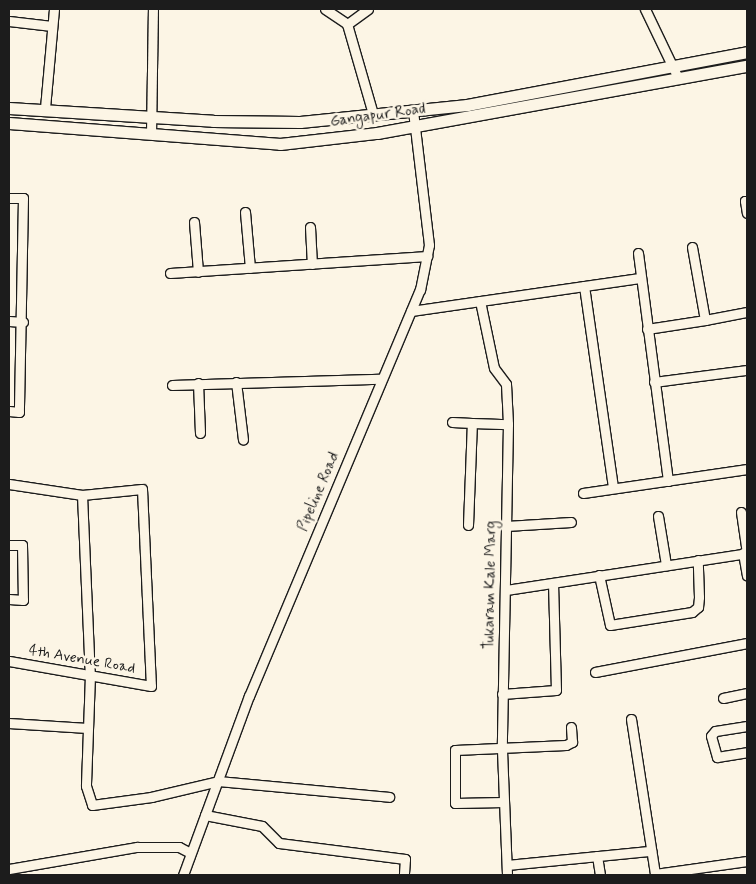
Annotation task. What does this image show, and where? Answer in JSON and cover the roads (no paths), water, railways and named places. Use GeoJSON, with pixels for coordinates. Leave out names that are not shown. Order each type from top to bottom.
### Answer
{"type":"FeatureCollection","features":[{"type":"Feature","properties":{"kind":"main road","name":"Gangapur Road"},"geometry":{"type":"LineString","coordinates":[[9,108],[45,108],[213,121],[300,122],[413,111],[673,67],[747,52]]}},
{"type":"Feature","properties":{"kind":"main road","name":"Gangapur Road"},"geometry":{"type":"LineString","coordinates":[[9,123],[280,144],[415,126],[747,66]]}},
{"type":"Feature","properties":{"kind":"street"},"geometry":{"type":"LineString","coordinates":[[45,108],[54,9]]}},
{"type":"Feature","properties":{"kind":"street"},"geometry":{"type":"LineString","coordinates":[[151,134],[153,9]]}},
{"type":"Feature","properties":{"kind":"street"},"geometry":{"type":"LineString","coordinates":[[325,9],[346,24],[373,114]]}},
{"type":"Feature","properties":{"kind":"street"},"geometry":{"type":"LineString","coordinates":[[346,24],[368,9]]}},
{"type":"Feature","properties":{"kind":"street"},"geometry":{"type":"LineString","coordinates":[[645,9],[678,78]]}},
{"type":"Feature","properties":{"kind":"street"},"geometry":{"type":"LineString","coordinates":[[9,21],[52,26]]}},
{"type":"Feature","properties":{"kind":"street","name":"Pipeline Road"},"geometry":{"type":"LineString","coordinates":[[183,875],[246,703],[380,379],[420,290],[429,245],[413,111]]}},
{"type":"Feature","properties":{"kind":"street"},"geometry":{"type":"LineString","coordinates":[[9,198],[23,198],[23,322],[19,412],[9,412]]}},
{"type":"Feature","properties":{"kind":"street"},"geometry":{"type":"LineString","coordinates":[[747,201],[745,201],[747,213]]}},
{"type":"Feature","properties":{"kind":"street"},"geometry":{"type":"LineString","coordinates":[[245,212],[250,268]]}},
{"type":"Feature","properties":{"kind":"street"},"geometry":{"type":"LineString","coordinates":[[194,222],[198,272]]}},
{"type":"Feature","properties":{"kind":"street"},"geometry":{"type":"LineString","coordinates":[[310,227],[312,264]]}},
{"type":"Feature","properties":{"kind":"street"},"geometry":{"type":"LineString","coordinates":[[692,247],[704,320]]}},
{"type":"Feature","properties":{"kind":"street"},"geometry":{"type":"LineString","coordinates":[[638,253],[668,481]]}},
{"type":"Feature","properties":{"kind":"street"},"geometry":{"type":"LineString","coordinates":[[170,273],[427,256]]}},
{"type":"Feature","properties":{"kind":"street"},"geometry":{"type":"LineString","coordinates":[[411,311],[640,278]]}},
{"type":"Feature","properties":{"kind":"street"},"geometry":{"type":"LineString","coordinates":[[584,286],[613,488]]}},
{"type":"Feature","properties":{"kind":"street","name":"Tukaram Kale Marg"},"geometry":{"type":"LineString","coordinates":[[480,301],[494,368],[506,384],[508,424],[506,590],[502,694],[507,875]]}},
{"type":"Feature","properties":{"kind":"street"},"geometry":{"type":"LineString","coordinates":[[647,329],[747,312]]}},
{"type":"Feature","properties":{"kind":"street"},"geometry":{"type":"LineString","coordinates":[[9,321],[23,322]]}},
{"type":"Feature","properties":{"kind":"street"},"geometry":{"type":"LineString","coordinates":[[654,382],[747,370]]}},
{"type":"Feature","properties":{"kind":"street"},"geometry":{"type":"LineString","coordinates":[[172,385],[380,379]]}},
{"type":"Feature","properties":{"kind":"street"},"geometry":{"type":"LineString","coordinates":[[236,382],[243,440]]}},
{"type":"Feature","properties":{"kind":"street"},"geometry":{"type":"LineString","coordinates":[[198,383],[200,433]]}},
{"type":"Feature","properties":{"kind":"street"},"geometry":{"type":"LineString","coordinates":[[452,422],[508,424]]}},
{"type":"Feature","properties":{"kind":"street"},"geometry":{"type":"LineString","coordinates":[[468,525],[472,423]]}},
{"type":"Feature","properties":{"kind":"street"},"geometry":{"type":"LineString","coordinates":[[584,493],[747,469]]}},
{"type":"Feature","properties":{"kind":"street"},"geometry":{"type":"LineString","coordinates":[[9,484],[82,495],[90,676],[86,786],[92,805],[161,795],[218,781],[389,797]]}},
{"type":"Feature","properties":{"kind":"street","name":"4th Avenue Road"},"geometry":{"type":"LineString","coordinates":[[9,661],[151,686],[142,489],[82,495]]}},
{"type":"Feature","properties":{"kind":"street"},"geometry":{"type":"LineString","coordinates":[[741,512],[747,576]]}},
{"type":"Feature","properties":{"kind":"street"},"geometry":{"type":"LineString","coordinates":[[658,516],[666,565]]}},
{"type":"Feature","properties":{"kind":"street"},"geometry":{"type":"LineString","coordinates":[[506,526],[571,522]]}},
{"type":"Feature","properties":{"kind":"street"},"geometry":{"type":"LineString","coordinates":[[9,545],[22,545],[23,600],[9,599]]}},
{"type":"Feature","properties":{"kind":"street"},"geometry":{"type":"LineString","coordinates":[[506,590],[746,553]]}},
{"type":"Feature","properties":{"kind":"street"},"geometry":{"type":"LineString","coordinates":[[599,576],[610,625],[692,612],[698,607],[700,598],[698,560]]}},
{"type":"Feature","properties":{"kind":"street"},"geometry":{"type":"LineString","coordinates":[[502,694],[556,690],[553,583]]}},
{"type":"Feature","properties":{"kind":"street"},"geometry":{"type":"LineString","coordinates":[[595,672],[747,643]]}},
{"type":"Feature","properties":{"kind":"street"},"geometry":{"type":"LineString","coordinates":[[724,698],[747,693]]}},
{"type":"Feature","properties":{"kind":"street"},"geometry":{"type":"LineString","coordinates":[[632,719],[654,874],[747,861]]}},
{"type":"Feature","properties":{"kind":"street"},"geometry":{"type":"LineString","coordinates":[[9,723],[87,728]]}},
{"type":"Feature","properties":{"kind":"street"},"geometry":{"type":"LineString","coordinates":[[747,726],[715,731],[711,736],[717,756],[747,752]]}},
{"type":"Feature","properties":{"kind":"street"},"geometry":{"type":"LineString","coordinates":[[504,802],[455,803],[455,750],[566,745],[572,742],[571,727]]}},
{"type":"Feature","properties":{"kind":"street"},"geometry":{"type":"LineString","coordinates":[[205,815],[262,826],[279,843],[405,860],[404,875]]}},
{"type":"Feature","properties":{"kind":"street"},"geometry":{"type":"LineString","coordinates":[[9,869],[137,847],[179,848],[191,853]]}},
{"type":"Feature","properties":{"kind":"street"},"geometry":{"type":"LineString","coordinates":[[507,865],[652,851]]}},
{"type":"Feature","properties":{"kind":"street"},"geometry":{"type":"LineString","coordinates":[[597,856],[600,875]]}}]}
